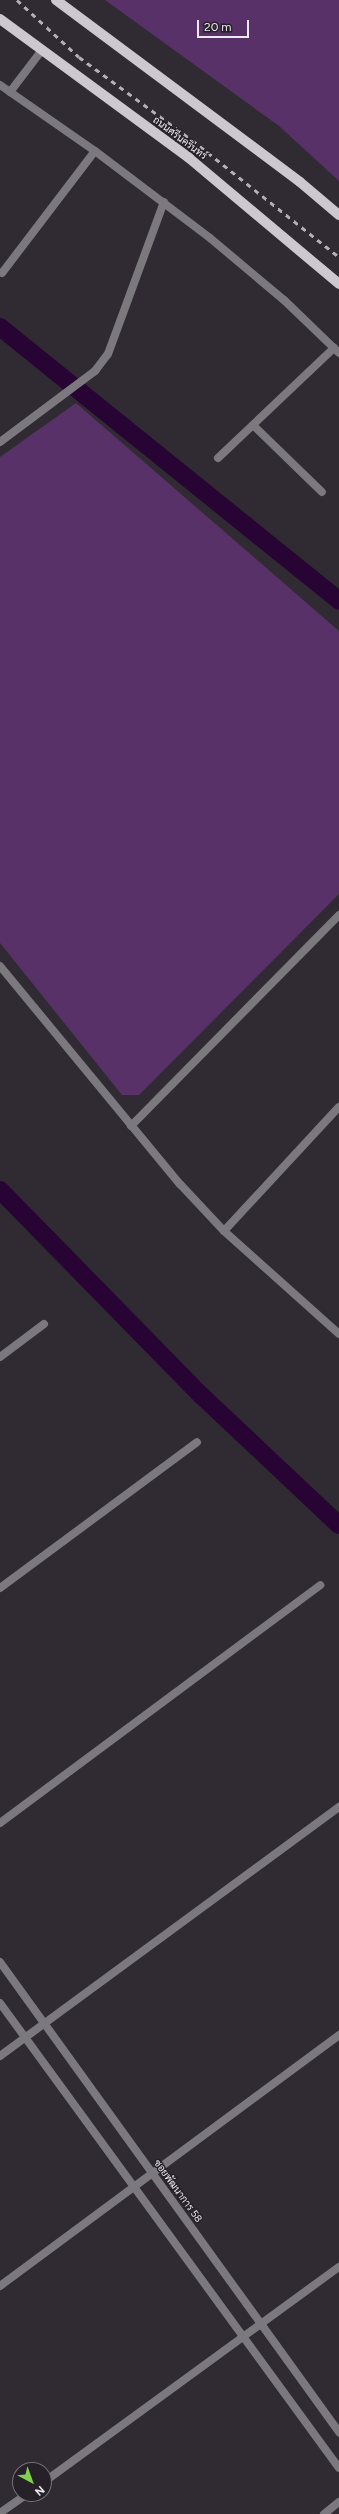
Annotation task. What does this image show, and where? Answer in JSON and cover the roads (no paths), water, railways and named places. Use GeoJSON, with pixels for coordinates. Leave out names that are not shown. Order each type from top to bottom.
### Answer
{"type":"FeatureCollection","features":[{"type":"Feature","properties":{"kind":"main road"},"geometry":{"type":"LineString","coordinates":[[56,0],[300,182],[339,215]]}},
{"type":"Feature","properties":{"kind":"main road","name":"ถนนศรีนครินทร์"},"geometry":{"type":"LineString","coordinates":[[0,20],[189,158],[339,284]]}},
{"type":"Feature","properties":{"kind":"street"},"geometry":{"type":"LineString","coordinates":[[10,92],[42,50]]}},
{"type":"Feature","properties":{"kind":"street"},"geometry":{"type":"LineString","coordinates":[[0,85],[95,151],[164,202],[284,300],[336,350],[218,458]]}},
{"type":"Feature","properties":{"kind":"street"},"geometry":{"type":"LineString","coordinates":[[2,273],[95,151]]}},
{"type":"Feature","properties":{"kind":"street"},"geometry":{"type":"LineString","coordinates":[[0,442],[49,407],[95,371],[108,354],[164,202]]}},
{"type":"Feature","properties":{"kind":"street"},"geometry":{"type":"LineString","coordinates":[[253,425],[322,492]]}},
{"type":"Feature","properties":{"kind":"street"},"geometry":{"type":"LineString","coordinates":[[130,1126],[339,915]]}},
{"type":"Feature","properties":{"kind":"street"},"geometry":{"type":"LineString","coordinates":[[0,966],[130,1126],[224,1231],[339,1334]]}},
{"type":"Feature","properties":{"kind":"street"},"geometry":{"type":"LineString","coordinates":[[224,1231],[339,1107]]}},
{"type":"Feature","properties":{"kind":"street"},"geometry":{"type":"LineString","coordinates":[[0,1357],[44,1324]]}},
{"type":"Feature","properties":{"kind":"street"},"geometry":{"type":"LineString","coordinates":[[0,1588],[197,1442]]}},
{"type":"Feature","properties":{"kind":"street"},"geometry":{"type":"LineString","coordinates":[[0,1823],[320,1585]]}},
{"type":"Feature","properties":{"kind":"street"},"geometry":{"type":"LineString","coordinates":[[0,2056],[44,2022],[339,1807]]}},
{"type":"Feature","properties":{"kind":"street","name":"ซอยพัฒนาการ 58"},"geometry":{"type":"LineString","coordinates":[[0,1962],[339,2432]]}},
{"type":"Feature","properties":{"kind":"street"},"geometry":{"type":"LineString","coordinates":[[0,2003],[245,2337],[339,2468]]}},
{"type":"Feature","properties":{"kind":"street"},"geometry":{"type":"LineString","coordinates":[[0,2286],[339,2035]]}},
{"type":"Feature","properties":{"kind":"street"},"geometry":{"type":"LineString","coordinates":[[52,2476],[339,2267]]}},
{"type":"Feature","properties":{"kind":"street"},"geometry":{"type":"LineString","coordinates":[[0,2514],[16,2502]]}},
{"type":"Feature","properties":{"kind":"street"},"geometry":{"type":"LineString","coordinates":[[324,2514],[339,2502]]}},
{"type":"Feature","properties":{"kind":"waterway"},"geometry":{"type":"LineString","coordinates":[[0,327],[339,601]]}},
{"type":"Feature","properties":{"kind":"waterway"},"geometry":{"type":"LineString","coordinates":[[0,1190],[202,1396],[339,1525]]}},
{"type":"Feature","properties":{"kind":"railway"},"geometry":{"type":"LineString","coordinates":[[17,0],[79,57],[192,140],[339,257]]}}]}
